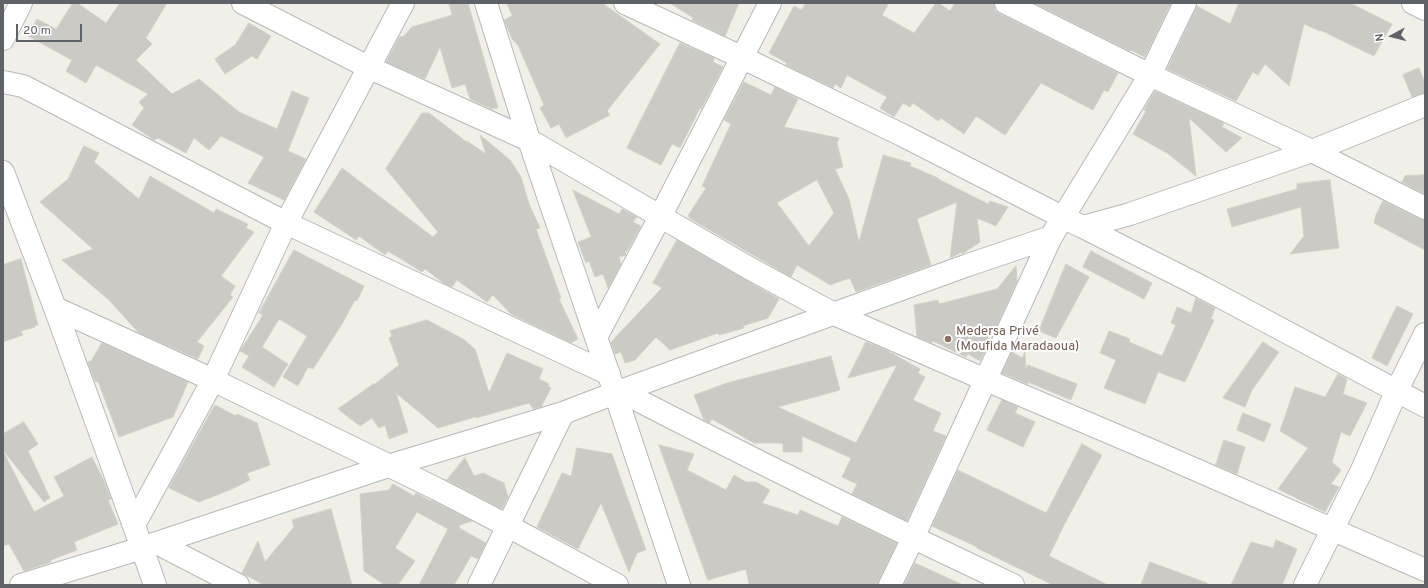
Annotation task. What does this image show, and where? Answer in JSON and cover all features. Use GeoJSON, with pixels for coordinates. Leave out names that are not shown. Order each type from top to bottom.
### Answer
{"type":"FeatureCollection","features":[{"type":"Feature","properties":{"kind":"street"},"geometry":{"type":"LineString","coordinates":[[3,39],[21,3]]}},
{"type":"Feature","properties":{"kind":"street"},"geometry":{"type":"LineString","coordinates":[[243,3],[368,67],[529,140],[749,268],[834,314],[1425,570]]}},
{"type":"Feature","properties":{"kind":"street"},"geometry":{"type":"LineString","coordinates":[[134,525],[213,380],[286,223],[368,67],[404,3]]}},
{"type":"Feature","properties":{"kind":"street"},"geometry":{"type":"LineString","coordinates":[[486,3],[529,140],[614,386],[679,585]]}},
{"type":"Feature","properties":{"kind":"street"},"geometry":{"type":"LineString","coordinates":[[625,3],[902,135],[1064,218],[1083,226],[1202,287],[1425,406]]}},
{"type":"Feature","properties":{"kind":"street"},"geometry":{"type":"LineString","coordinates":[[596,337],[660,217],[770,3]]}},
{"type":"Feature","properties":{"kind":"street"},"geometry":{"type":"LineString","coordinates":[[1006,3],[1150,75],[1312,150],[1425,208]]}},
{"type":"Feature","properties":{"kind":"street"},"geometry":{"type":"LineString","coordinates":[[890,585],[1051,237],[1150,75],[1185,3]]}},
{"type":"Feature","properties":{"kind":"street"},"geometry":{"type":"LineString","coordinates":[[1413,3],[1425,9]]}},
{"type":"Feature","properties":{"kind":"street"},"geometry":{"type":"LineString","coordinates":[[3,82],[23,86],[286,223],[614,386],[670,418],[913,538],[1013,585]]}},
{"type":"Feature","properties":{"kind":"street"},"geometry":{"type":"LineString","coordinates":[[1083,226],[1130,214],[1312,150],[1425,105]]}},
{"type":"Feature","properties":{"kind":"street"},"geometry":{"type":"LineString","coordinates":[[3,172],[55,308],[134,525],[150,545],[238,585]]}},
{"type":"Feature","properties":{"kind":"street"},"geometry":{"type":"LineString","coordinates":[[20,585],[150,545],[388,466],[564,413],[614,386],[834,314],[968,265],[1051,237]]}},
{"type":"Feature","properties":{"kind":"street"},"geometry":{"type":"LineString","coordinates":[[55,308],[213,380],[437,489],[617,585]]}},
{"type":"Feature","properties":{"kind":"street"},"geometry":{"type":"LineString","coordinates":[[1304,585],[1362,470],[1397,390],[1425,334]]}},
{"type":"Feature","properties":{"kind":"street"},"geometry":{"type":"LineString","coordinates":[[479,585],[564,413]]}},
{"type":"Feature","properties":{"kind":"street"},"geometry":{"type":"LineString","coordinates":[[150,545],[155,585]]}},
{"type":"Feature","properties":{"kind":"building"},"geometry":{"type":"Polygon","coordinates":[[[73,3],[77,3],[106,23],[120,3],[167,3],[146,38],[152,44],[136,60],[172,94],[199,79],[239,112],[277,129],[292,91],[309,98],[288,151],[306,159],[284,200],[248,183],[264,157],[221,136],[209,150],[194,138],[186,153],[158,138],[154,140],[132,125],[144,108],[139,102],[148,94],[96,65],[86,83],[66,71],[72,60],[28,36],[37,19],[56,29],[73,3]]]}},
{"type":"Feature","properties":{"kind":"building"},"geometry":{"type":"Polygon","coordinates":[[[449,3],[468,3],[498,108],[492,109],[470,99],[465,84],[452,88],[440,47],[425,79],[386,62],[400,36],[403,37],[412,27],[452,15],[449,3]]]}},
{"type":"Feature","properties":{"kind":"building"},"geometry":{"type":"Polygon","coordinates":[[[507,3],[602,3],[660,44],[607,111],[610,115],[566,138],[559,124],[551,128],[540,108],[544,105],[518,45],[512,39],[504,20],[512,16],[507,3]]]}},
{"type":"Feature","properties":{"kind":"building"},"geometry":{"type":"Polygon","coordinates":[[[670,3],[739,3],[725,36],[692,20],[693,18],[670,3]]]}},
{"type":"Feature","properties":{"kind":"building"},"geometry":{"type":"Polygon","coordinates":[[[806,3],[889,3],[882,15],[914,33],[936,3],[939,3],[950,11],[955,3],[994,3],[995,10],[1000,14],[1118,73],[1108,92],[1104,90],[1093,110],[1041,83],[1005,135],[976,116],[964,134],[941,118],[938,121],[913,103],[910,107],[903,103],[894,117],[880,108],[887,97],[847,75],[841,88],[835,84],[833,88],[786,65],[787,63],[769,53],[794,6],[801,10],[806,3]]]}},
{"type":"Feature","properties":{"kind":"building"},"geometry":{"type":"Polygon","coordinates":[[[1034,3],[1171,3],[1145,57],[1034,3]]]}},
{"type":"Feature","properties":{"kind":"building"},"geometry":{"type":"Polygon","coordinates":[[[1239,3],[1350,3],[1392,24],[1374,56],[1304,24],[1289,86],[1265,64],[1258,75],[1253,72],[1236,101],[1167,69],[1197,6],[1230,24],[1239,3]]]}},
{"type":"Feature","properties":{"kind":"building"},"geometry":{"type":"Polygon","coordinates":[[[249,23],[271,36],[257,59],[252,56],[225,74],[215,59],[235,45],[249,23]]]}},
{"type":"Feature","properties":{"kind":"building"},"geometry":{"type":"Polygon","coordinates":[[[680,43],[714,58],[713,62],[723,67],[680,148],[672,144],[661,165],[627,148],[680,43]]]}},
{"type":"Feature","properties":{"kind":"building"},"geometry":{"type":"Polygon","coordinates":[[[1419,68],[1425,83],[1425,93],[1412,97],[1403,75],[1419,68]]]}},
{"type":"Feature","properties":{"kind":"building"},"geometry":{"type":"Polygon","coordinates":[[[744,82],[771,95],[775,87],[798,99],[784,127],[839,138],[837,143],[843,167],[835,169],[849,199],[859,242],[883,155],[911,163],[910,166],[938,178],[988,204],[990,201],[1008,207],[996,226],[977,218],[980,242],[962,254],[962,252],[950,258],[957,202],[917,219],[931,265],[856,292],[850,278],[830,285],[797,265],[791,277],[689,218],[690,217],[688,216],[706,188],[702,186],[731,124],[724,120],[744,82]],[[817,180],[777,203],[809,246],[834,213],[817,180]]]}},
{"type":"Feature","properties":{"kind":"building"},"geometry":{"type":"Polygon","coordinates":[[[1155,91],[1224,123],[1222,127],[1242,138],[1226,152],[1189,118],[1196,176],[1167,153],[1133,134],[1155,91]]]}},
{"type":"Feature","properties":{"kind":"building"},"geometry":{"type":"Polygon","coordinates":[[[422,113],[429,113],[468,143],[467,141],[486,154],[480,135],[510,160],[521,177],[529,204],[540,228],[536,229],[561,298],[559,299],[578,339],[571,343],[511,314],[493,295],[487,302],[457,280],[452,287],[445,284],[425,269],[422,272],[388,251],[385,255],[359,236],[356,240],[314,212],[342,168],[433,237],[438,232],[386,169],[422,113]]]}},
{"type":"Feature","properties":{"kind":"building"},"geometry":{"type":"Polygon","coordinates":[[[84,146],[99,153],[94,162],[139,199],[150,176],[214,213],[216,209],[248,224],[246,228],[254,232],[221,276],[235,286],[230,295],[233,297],[197,342],[204,346],[198,359],[139,333],[109,300],[62,260],[93,249],[40,202],[68,179],[84,146]]]}},
{"type":"Feature","properties":{"kind":"building"},"geometry":{"type":"Polygon","coordinates":[[[1425,175],[1425,194],[1402,182],[1405,176],[1425,175]]]}},
{"type":"Feature","properties":{"kind":"building"},"geometry":{"type":"Polygon","coordinates":[[[1330,180],[1339,248],[1290,254],[1304,236],[1301,207],[1232,227],[1227,209],[1297,189],[1297,184],[1330,180]]]}},
{"type":"Feature","properties":{"kind":"building"},"geometry":{"type":"Polygon","coordinates":[[[573,190],[619,214],[622,209],[637,217],[633,222],[641,226],[625,252],[626,255],[619,257],[621,264],[608,288],[603,274],[595,277],[589,261],[586,263],[578,242],[591,237],[573,190]]]}},
{"type":"Feature","properties":{"kind":"building"},"geometry":{"type":"Polygon","coordinates":[[[1383,201],[1419,219],[1425,220],[1425,250],[1374,223],[1383,201]]]}},
{"type":"Feature","properties":{"kind":"building"},"geometry":{"type":"Polygon","coordinates":[[[677,240],[779,299],[768,318],[743,326],[744,328],[719,335],[718,333],[670,350],[656,337],[635,360],[625,363],[621,352],[615,354],[611,342],[662,288],[653,283],[677,240]]]}},
{"type":"Feature","properties":{"kind":"building"},"geometry":{"type":"Polygon","coordinates":[[[294,250],[364,286],[357,301],[355,300],[342,324],[313,369],[308,367],[298,386],[283,377],[307,336],[279,319],[262,347],[288,364],[274,387],[242,367],[249,356],[240,351],[263,315],[259,313],[294,250]]]}},
{"type":"Feature","properties":{"kind":"building"},"geometry":{"type":"Polygon","coordinates":[[[1091,251],[1152,283],[1144,299],[1083,267],[1091,251]]]}},
{"type":"Feature","properties":{"kind":"building"},"geometry":{"type":"Polygon","coordinates":[[[21,259],[38,325],[21,331],[23,335],[3,342],[3,265],[21,259]]]}},
{"type":"Feature","properties":{"kind":"building"},"geometry":{"type":"Polygon","coordinates":[[[1066,264],[1089,277],[1056,338],[1039,331],[1066,264]]]}},
{"type":"Feature","properties":{"kind":"building"},"geometry":{"type":"Polygon","coordinates":[[[1016,266],[1017,281],[995,330],[987,338],[990,340],[980,361],[968,354],[966,357],[933,341],[932,343],[917,337],[914,305],[938,300],[939,304],[997,289],[1016,266]]]}},
{"type":"Feature","properties":{"kind":"building"},"geometry":{"type":"Polygon","coordinates":[[[1196,298],[1215,308],[1211,319],[1214,320],[1185,382],[1158,372],[1145,404],[1104,388],[1116,360],[1100,353],[1109,331],[1130,339],[1129,342],[1162,356],[1176,325],[1171,323],[1177,307],[1191,313],[1196,298]]]}},
{"type":"Feature","properties":{"kind":"building"},"geometry":{"type":"Polygon","coordinates":[[[1397,306],[1413,314],[1387,366],[1372,358],[1397,306]]]}},
{"type":"Feature","properties":{"kind":"building"},"geometry":{"type":"Polygon","coordinates":[[[427,320],[463,339],[475,349],[489,393],[507,353],[543,369],[539,379],[549,384],[548,387],[551,388],[541,407],[533,409],[529,403],[438,428],[396,393],[408,432],[389,439],[385,425],[379,428],[372,418],[360,426],[338,409],[375,384],[399,365],[389,338],[392,336],[390,331],[427,320]]]}},
{"type":"Feature","properties":{"kind":"building"},"geometry":{"type":"Polygon","coordinates":[[[866,342],[884,349],[920,369],[918,373],[925,377],[913,400],[941,413],[933,431],[946,436],[907,521],[852,494],[857,484],[842,477],[851,458],[802,436],[802,452],[783,452],[783,443],[754,443],[712,419],[709,423],[704,420],[694,395],[727,383],[831,356],[840,390],[778,407],[856,443],[897,365],[848,378],[866,342]]]}},
{"type":"Feature","properties":{"kind":"building"},"geometry":{"type":"Polygon","coordinates":[[[1263,342],[1279,352],[1252,390],[1245,407],[1223,398],[1263,342]]]}},
{"type":"Feature","properties":{"kind":"building"},"geometry":{"type":"Polygon","coordinates":[[[102,343],[188,382],[173,417],[119,437],[98,381],[95,382],[88,362],[91,361],[102,343]]]}},
{"type":"Feature","properties":{"kind":"building"},"geometry":{"type":"Polygon","coordinates":[[[1012,352],[1022,358],[1025,352],[1026,368],[1028,365],[1077,384],[1071,400],[1002,373],[1012,352]]]}},
{"type":"Feature","properties":{"kind":"building"},"geometry":{"type":"Polygon","coordinates":[[[1338,374],[1347,379],[1343,394],[1367,403],[1350,436],[1341,432],[1332,462],[1341,470],[1331,484],[1339,487],[1325,512],[1278,489],[1308,448],[1280,431],[1295,387],[1325,397],[1338,374]]]}},
{"type":"Feature","properties":{"kind":"building"},"geometry":{"type":"Polygon","coordinates":[[[1002,400],[1018,407],[1015,413],[1035,422],[1023,447],[987,430],[1002,400]]]}},
{"type":"Feature","properties":{"kind":"building"},"geometry":{"type":"Polygon","coordinates":[[[215,405],[236,416],[237,414],[257,423],[270,465],[247,473],[250,480],[199,502],[169,488],[215,405]]]}},
{"type":"Feature","properties":{"kind":"building"},"geometry":{"type":"Polygon","coordinates":[[[1243,413],[1271,424],[1264,442],[1237,430],[1243,413]]]}},
{"type":"Feature","properties":{"kind":"building"},"geometry":{"type":"Polygon","coordinates":[[[24,422],[38,444],[28,451],[50,498],[44,502],[3,450],[3,434],[24,422]]]}},
{"type":"Feature","properties":{"kind":"building"},"geometry":{"type":"Polygon","coordinates":[[[1224,440],[1245,447],[1237,474],[1216,465],[1224,440]]]}},
{"type":"Feature","properties":{"kind":"building"},"geometry":{"type":"Polygon","coordinates":[[[1082,444],[1102,455],[1049,556],[1108,585],[1053,585],[932,526],[958,470],[1046,513],[1082,444]]]}},
{"type":"Feature","properties":{"kind":"building"},"geometry":{"type":"Polygon","coordinates":[[[659,445],[694,454],[687,470],[726,490],[734,475],[746,482],[756,482],[770,490],[762,503],[798,515],[800,510],[838,526],[842,517],[897,543],[878,585],[749,585],[746,569],[708,580],[659,445]]]}},
{"type":"Feature","properties":{"kind":"building"},"geometry":{"type":"Polygon","coordinates":[[[577,448],[612,454],[646,550],[637,553],[629,572],[601,503],[578,549],[537,527],[562,473],[571,476],[577,448]]]}},
{"type":"Feature","properties":{"kind":"building"},"geometry":{"type":"Polygon","coordinates":[[[3,451],[34,512],[64,496],[54,477],[92,457],[111,499],[108,500],[118,524],[74,542],[77,550],[51,560],[51,562],[24,571],[9,544],[3,546],[3,451]]]}},
{"type":"Feature","properties":{"kind":"building"},"geometry":{"type":"Polygon","coordinates":[[[465,458],[474,476],[483,473],[504,483],[508,497],[502,509],[447,480],[465,458]]]}},
{"type":"Feature","properties":{"kind":"building"},"geometry":{"type":"Polygon","coordinates":[[[393,484],[414,496],[416,493],[472,521],[460,525],[459,528],[486,543],[478,559],[471,556],[454,585],[419,585],[448,529],[417,512],[395,548],[415,561],[398,585],[385,585],[364,571],[360,494],[389,490],[393,484]]]}},
{"type":"Feature","properties":{"kind":"building"},"geometry":{"type":"Polygon","coordinates":[[[331,509],[352,585],[264,585],[242,573],[258,541],[265,562],[294,527],[292,520],[331,509]]]}},
{"type":"Feature","properties":{"kind":"building"},"geometry":{"type":"Polygon","coordinates":[[[1276,540],[1297,549],[1282,585],[1231,585],[1251,542],[1273,548],[1276,540]]]}},
{"type":"Feature","properties":{"kind":"building"},"geometry":{"type":"Polygon","coordinates":[[[1150,562],[1207,583],[1207,585],[1141,585],[1150,562]]]}},
{"type":"Feature","properties":{"kind":"building"},"geometry":{"type":"Polygon","coordinates":[[[915,563],[963,585],[904,585],[915,563]]]}},
{"type":"Feature","properties":{"kind":"place","name":"Medersa Privé (Moufida Maradaoua)"},"geometry":{"type":"Point","coordinates":[948,339]}}]}
